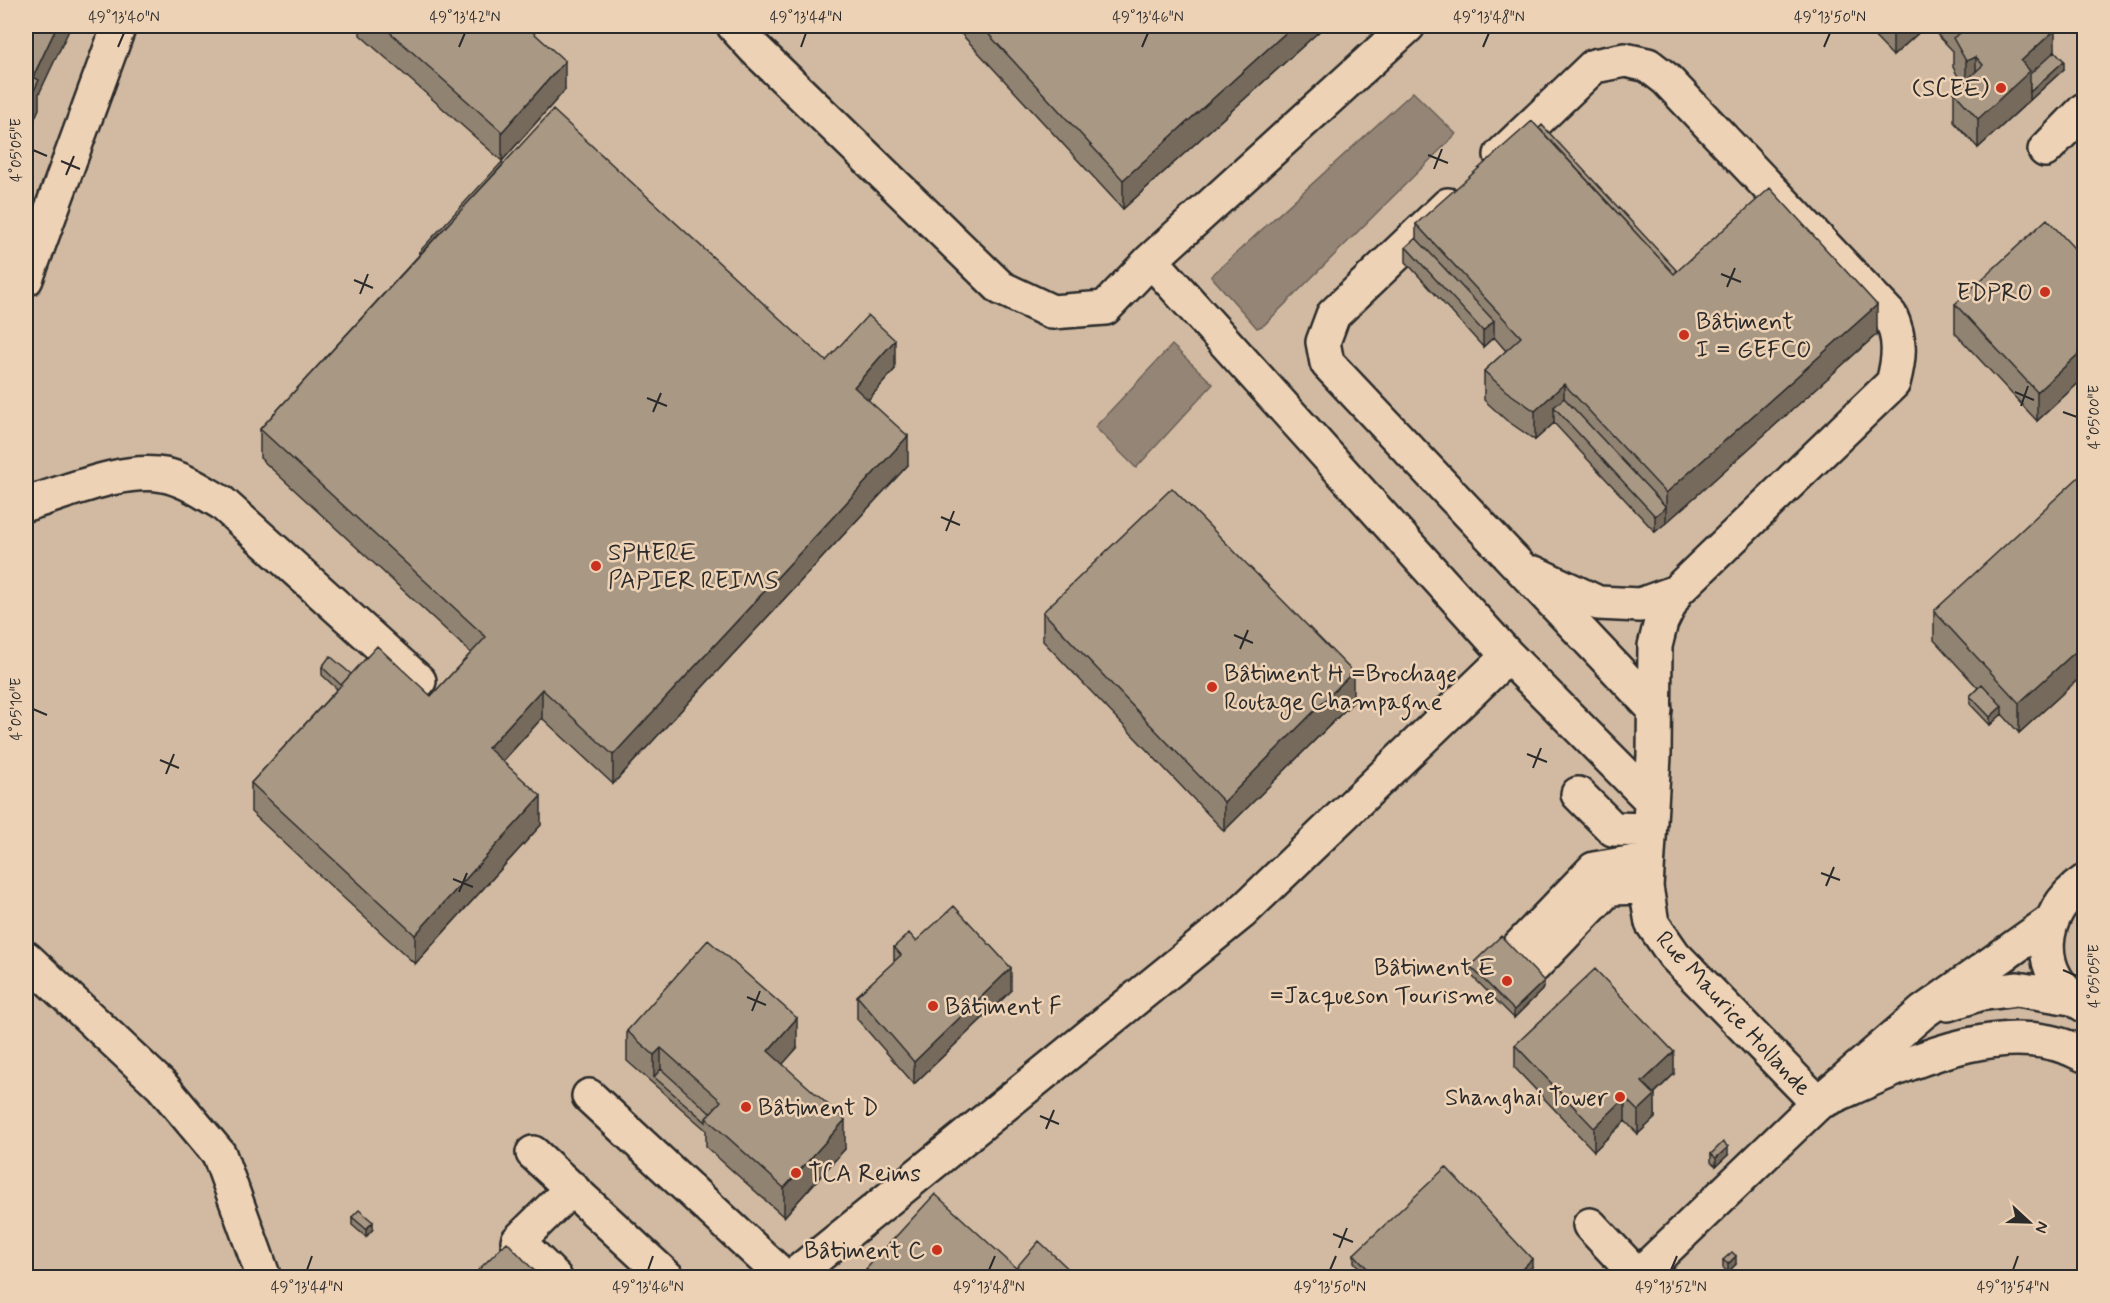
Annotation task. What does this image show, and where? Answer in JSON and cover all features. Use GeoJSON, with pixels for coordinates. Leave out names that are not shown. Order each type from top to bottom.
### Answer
{"type":"FeatureCollection","features":[{"type":"Feature","properties":{"kind":"street"},"geometry":{"type":"LineString","coordinates":[[26,279],[120,26]]}},
{"type":"Feature","properties":{"kind":"street"},"geometry":{"type":"LineString","coordinates":[[734,26],[1001,288],[1052,312],[1105,308],[1151,260],[1408,26]]}},
{"type":"Feature","properties":{"kind":"street"},"geometry":{"type":"LineString","coordinates":[[1519,566],[1598,603],[1640,605],[1676,592],[1893,383],[1900,356],[1897,331],[1890,315],[1666,79],[1648,65],[1625,60],[1594,66],[1333,315],[1323,342],[1327,363],[1654,710]]}},
{"type":"Feature","properties":{"kind":"street"},"geometry":{"type":"LineString","coordinates":[[2045,150],[2085,110]]}},
{"type":"Feature","properties":{"kind":"street"},"geometry":{"type":"LineString","coordinates":[[1151,260],[1508,656],[1648,844]]}},
{"type":"Feature","properties":{"kind":"street"},"geometry":{"type":"LineString","coordinates":[[26,504],[130,473],[163,474],[186,481],[222,503],[418,681]]}},
{"type":"Feature","properties":{"kind":"street","name":"Rue Maurice Hollande"},"geometry":{"type":"LineString","coordinates":[[1676,592],[1661,622],[1655,646],[1648,844],[1652,922],[1674,955],[1818,1103]]}},
{"type":"Feature","properties":{"kind":"street"},"geometry":{"type":"LineString","coordinates":[[791,1278],[1241,913],[1508,656]]}},
{"type":"Feature","properties":{"kind":"street"},"geometry":{"type":"LineString","coordinates":[[1578,794],[1613,829],[1648,844]]}},
{"type":"Feature","properties":{"kind":"street"},"geometry":{"type":"LineString","coordinates":[[1525,957],[1594,869],[1648,844]]}},
{"type":"Feature","properties":{"kind":"street"},"geometry":{"type":"LineString","coordinates":[[2078,1002],[2057,982],[2049,962],[2047,943],[2050,922],[2064,898],[2085,882]]}},
{"type":"Feature","properties":{"kind":"street","name":"Rue Maurice Hollande"},"geometry":{"type":"LineString","coordinates":[[1590,1225],[1637,1277],[1818,1103],[1923,1012],[2050,922]]}},
{"type":"Feature","properties":{"kind":"street"},"geometry":{"type":"LineString","coordinates":[[26,958],[162,1086],[219,1154],[264,1278]]}},
{"type":"Feature","properties":{"kind":"street"},"geometry":{"type":"LineString","coordinates":[[1923,1012],[1979,994],[2017,989],[2078,1002]]}},
{"type":"Feature","properties":{"kind":"street"},"geometry":{"type":"LineString","coordinates":[[1818,1103],[1927,1056],[2014,1037],[2048,1040],[2085,1055]]}},
{"type":"Feature","properties":{"kind":"street"},"geometry":{"type":"LineString","coordinates":[[589,1096],[785,1278]]}},
{"type":"Feature","properties":{"kind":"street"},"geometry":{"type":"LineString","coordinates":[[532,1153],[668,1278]]}},
{"type":"Feature","properties":{"kind":"street"},"geometry":{"type":"LineString","coordinates":[[555,1278],[518,1241],[572,1188]]}},
{"type":"Feature","properties":{"kind":"shaded area"},"geometry":{"type":"Polygon","coordinates":[[[26,26],[2084,26],[2084,1277],[26,1277],[26,26]]]}},
{"type":"Feature","properties":{"kind":"shaded area"},"geometry":{"type":"Polygon","coordinates":[[[1413,92],[1456,134],[1264,325],[1257,328],[1211,276],[1413,92]]]}},
{"type":"Feature","properties":{"kind":"shaded area"},"geometry":{"type":"Polygon","coordinates":[[[1172,345],[1213,384],[1136,468],[1095,427],[1172,345]]]}},
{"type":"Feature","properties":{"kind":"building"},"geometry":{"type":"Polygon","coordinates":[[[26,26],[57,26],[33,77],[39,80],[26,108],[26,26]]]}},
{"type":"Feature","properties":{"kind":"building"},"geometry":{"type":"Polygon","coordinates":[[[383,26],[526,26],[565,61],[502,132],[383,26]]]}},
{"type":"Feature","properties":{"kind":"building"},"geometry":{"type":"Polygon","coordinates":[[[981,26],[1293,26],[1123,180],[981,26]]]}},
{"type":"Feature","properties":{"kind":"building"},"geometry":{"type":"Polygon","coordinates":[[[1956,26],[2051,26],[2055,30],[2021,61],[2030,71],[1978,119],[1954,92],[1983,65],[1976,57],[1966,61],[1953,38],[1962,32],[1956,26]]]}},
{"type":"Feature","properties":{"kind":"building"},"geometry":{"type":"Polygon","coordinates":[[[2055,51],[2064,61],[2030,92],[2030,74],[2055,51]]]}},
{"type":"Feature","properties":{"kind":"building","name":"SPHERE PAPIER REIMS"},"geometry":{"type":"Polygon","coordinates":[[[553,110],[826,361],[868,315],[895,340],[854,387],[908,436],[613,755],[542,689],[488,748],[541,796],[415,935],[251,783],[377,646],[431,696],[486,637],[260,429],[553,110]]]}},
{"type":"Feature","properties":{"kind":"building","name":"Bâtiment I = GEFCO"},"geometry":{"type":"Polygon","coordinates":[[[1532,121],[1674,274],[1770,188],[1877,305],[1666,493],[1564,384],[1535,411],[1506,391],[1484,371],[1521,337],[1416,224],[1532,121]]]}},
{"type":"Feature","properties":{"kind":"building"},"geometry":{"type":"Polygon","coordinates":[[[1542,125],[1677,271],[1674,274],[1539,128],[1542,125]]]}},
{"type":"Feature","properties":{"kind":"building"},"geometry":{"type":"Polygon","coordinates":[[[502,162],[504,164],[421,253],[419,252],[502,162]]]}},
{"type":"Feature","properties":{"kind":"building"},"geometry":{"type":"Polygon","coordinates":[[[2047,219],[2085,260],[2085,348],[2037,392],[1955,304],[2047,219]]]}},
{"type":"Feature","properties":{"kind":"building"},"geometry":{"type":"Polygon","coordinates":[[[1416,238],[1494,321],[1483,331],[1406,247],[1416,238]]]}},
{"type":"Feature","properties":{"kind":"building"},"geometry":{"type":"Polygon","coordinates":[[[1564,398],[1666,507],[1655,516],[1554,407],[1564,398]]]}},
{"type":"Feature","properties":{"kind":"building"},"geometry":{"type":"Polygon","coordinates":[[[2082,474],[2085,477],[2085,643],[2019,703],[1934,611],[2082,474]]]}},
{"type":"Feature","properties":{"kind":"building","name":"Bâtiment H =Brochage Routage Champagne"},"geometry":{"type":"Polygon","coordinates":[[[1172,488],[1353,672],[1224,802],[1043,612],[1172,488]]]}},
{"type":"Feature","properties":{"kind":"building"},"geometry":{"type":"Polygon","coordinates":[[[330,656],[351,674],[341,685],[322,667],[330,656]]]}},
{"type":"Feature","properties":{"kind":"building"},"geometry":{"type":"Polygon","coordinates":[[[1982,684],[2002,706],[1990,717],[1970,696],[1982,684]]]}},
{"type":"Feature","properties":{"kind":"building","name":"Bâtiment F"},"geometry":{"type":"Polygon","coordinates":[[[954,906],[1011,968],[914,1062],[857,996],[901,955],[894,947],[909,933],[916,941],[954,906]]]}},
{"type":"Feature","properties":{"kind":"building","name":"Bâtiment E =Jacqueson Tourisme"},"geometry":{"type":"Polygon","coordinates":[[[1501,936],[1544,981],[1514,1010],[1470,966],[1501,936]]]}},
{"type":"Feature","properties":{"kind":"building","name":"Bâtiment D"},"geometry":{"type":"Polygon","coordinates":[[[708,940],[797,1018],[768,1051],[845,1120],[784,1188],[706,1118],[721,1101],[661,1048],[654,1055],[627,1031],[708,940]]]}},
{"type":"Feature","properties":{"kind":"building"},"geometry":{"type":"Polygon","coordinates":[[[1595,969],[1674,1052],[1642,1082],[1655,1095],[1638,1111],[1625,1098],[1594,1128],[1515,1045],[1595,969]]]}},
{"type":"Feature","properties":{"kind":"building"},"geometry":{"type":"Polygon","coordinates":[[[661,1069],[710,1113],[706,1122],[654,1077],[661,1069]]]}},
{"type":"Feature","properties":{"kind":"building"},"geometry":{"type":"Polygon","coordinates":[[[1723,1142],[1728,1147],[1716,1158],[1711,1154],[1723,1142]]]}},
{"type":"Feature","properties":{"kind":"building"},"geometry":{"type":"Polygon","coordinates":[[[1446,1167],[1532,1259],[1513,1278],[1376,1278],[1354,1254],[1446,1167]]]}},
{"type":"Feature","properties":{"kind":"building"},"geometry":{"type":"Polygon","coordinates":[[[935,1194],[1016,1268],[1039,1241],[1078,1278],[876,1278],[866,1269],[935,1194]]]}},
{"type":"Feature","properties":{"kind":"building"},"geometry":{"type":"Polygon","coordinates":[[[359,1210],[373,1222],[366,1229],[352,1217],[359,1210]]]}},
{"type":"Feature","properties":{"kind":"building"},"geometry":{"type":"Polygon","coordinates":[[[507,1242],[541,1278],[470,1278],[507,1242]]]}},
{"type":"Feature","properties":{"kind":"building"},"geometry":{"type":"Polygon","coordinates":[[[1732,1252],[1736,1256],[1728,1264],[1723,1260],[1732,1252]]]}},
{"type":"Feature","properties":{"kind":"place","name":"(SCEE)"},"geometry":{"type":"Point","coordinates":[2001,88]}},
{"type":"Feature","properties":{"kind":"place","name":"EDPRO"},"geometry":{"type":"Point","coordinates":[2045,292]}},
{"type":"Feature","properties":{"kind":"place","name":"Bâtiment I = GEFCO"},"geometry":{"type":"Point","coordinates":[1684,335]}},
{"type":"Feature","properties":{"kind":"place","name":"SPHERE PAPIER REIMS"},"geometry":{"type":"Point","coordinates":[596,566]}},
{"type":"Feature","properties":{"kind":"place","name":"Bâtiment H =Brochage Routage Champagne"},"geometry":{"type":"Point","coordinates":[1212,687]}},
{"type":"Feature","properties":{"kind":"place","name":"Bâtiment E =Jacqueson Tourisme"},"geometry":{"type":"Point","coordinates":[1507,981]}},
{"type":"Feature","properties":{"kind":"place","name":"Bâtiment F"},"geometry":{"type":"Point","coordinates":[933,1006]}},
{"type":"Feature","properties":{"kind":"place","name":"Shanghai Tower"},"geometry":{"type":"Point","coordinates":[1620,1097]}},
{"type":"Feature","properties":{"kind":"place","name":"Bâtiment D"},"geometry":{"type":"Point","coordinates":[746,1107]}},
{"type":"Feature","properties":{"kind":"place","name":"TCA Reims"},"geometry":{"type":"Point","coordinates":[796,1173]}},
{"type":"Feature","properties":{"kind":"place","name":"Bâtiment C"},"geometry":{"type":"Point","coordinates":[937,1250]}}]}
